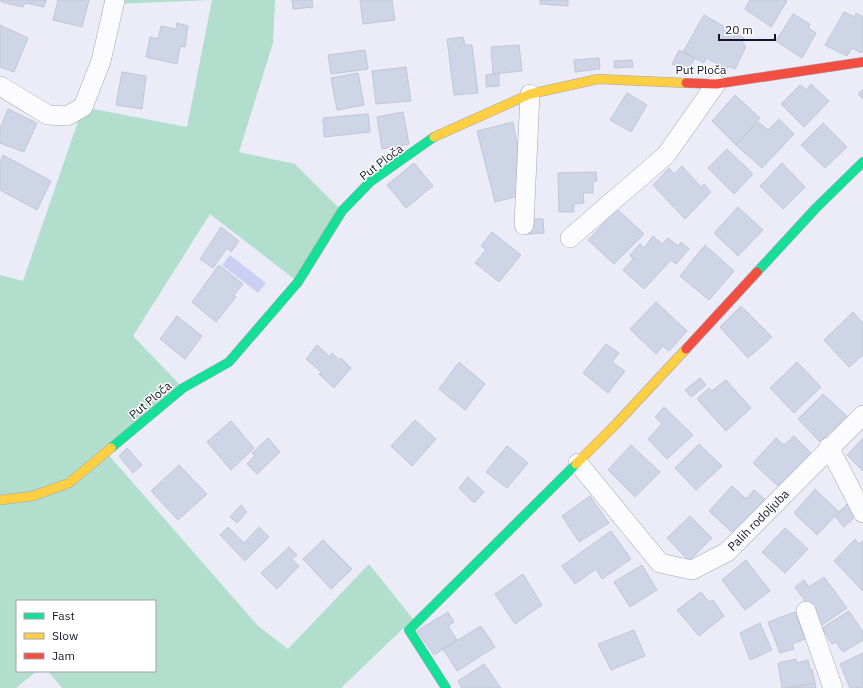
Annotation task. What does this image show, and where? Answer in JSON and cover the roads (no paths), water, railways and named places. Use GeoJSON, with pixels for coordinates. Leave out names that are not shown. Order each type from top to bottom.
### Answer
{"type":"FeatureCollection","features":[{"type":"Feature","properties":{"kind":"street"},"geometry":{"type":"LineString","coordinates":[[0,86],[48,115],[67,116],[83,107],[101,61],[115,0]]}},
{"type":"Feature","properties":{"kind":"street","name":"Put Ploča"},"geometry":{"type":"LineString","coordinates":[[0,500],[33,496],[69,483],[183,388],[229,362],[298,282],[342,211],[370,182],[436,136],[530,94],[598,79],[716,84],[863,62]]}},
{"type":"Feature","properties":{"kind":"street"},"geometry":{"type":"LineString","coordinates":[[570,238],[666,155],[716,84]]}},
{"type":"Feature","properties":{"kind":"street"},"geometry":{"type":"LineString","coordinates":[[524,225],[530,94]]}},
{"type":"Feature","properties":{"kind":"street"},"geometry":{"type":"LineString","coordinates":[[446,688],[409,630],[616,424],[816,208],[863,162]]}},
{"type":"Feature","properties":{"kind":"street","name":"Palih rodoljuba"},"geometry":{"type":"LineString","coordinates":[[578,463],[660,563],[692,570],[728,552],[829,447],[863,414]]}},
{"type":"Feature","properties":{"kind":"street"},"geometry":{"type":"LineString","coordinates":[[829,447],[863,513]]}},
{"type":"Feature","properties":{"kind":"street"},"geometry":{"type":"LineString","coordinates":[[806,612],[834,688]]}},
{"type":"Feature","properties":{"kind":"water"},"geometry":{"type":"Polygon","coordinates":[[[230,255],[266,283],[258,293],[222,265],[230,255]]]}}]}
